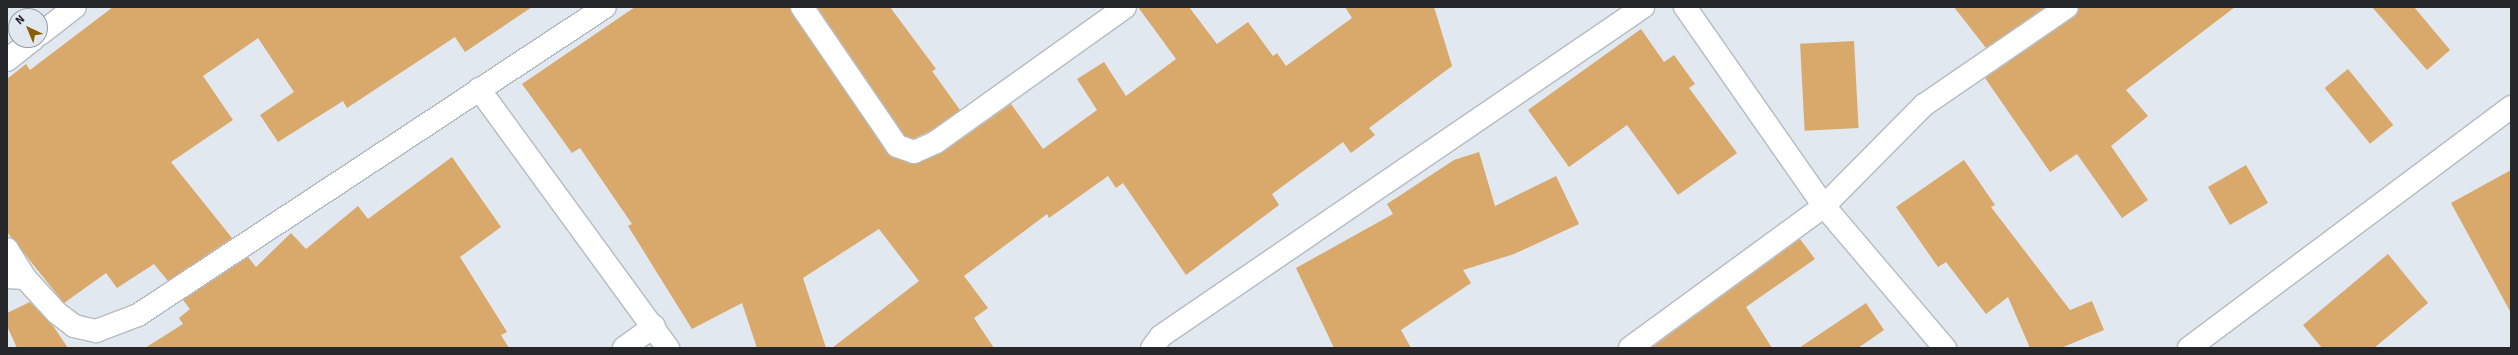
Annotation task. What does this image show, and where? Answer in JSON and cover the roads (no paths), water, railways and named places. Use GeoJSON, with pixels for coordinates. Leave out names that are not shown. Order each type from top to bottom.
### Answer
{"type":"FeatureCollection","features":[{"type":"Feature","properties":{"kind":"street"},"geometry":{"type":"LineString","coordinates":[[48,28],[74,7]]}},
{"type":"Feature","properties":{"kind":"street"},"geometry":{"type":"LineString","coordinates":[[7,249],[16,277],[74,326],[96,331],[138,316],[605,7]]}},
{"type":"Feature","properties":{"kind":"street"},"geometry":{"type":"LineString","coordinates":[[802,7],[897,146],[914,152],[936,142],[1125,7]]}},
{"type":"Feature","properties":{"kind":"street"},"geometry":{"type":"LineString","coordinates":[[1152,348],[1161,336],[1643,7]]}},
{"type":"Feature","properties":{"kind":"street"},"geometry":{"type":"LineString","coordinates":[[1685,7],[1824,206],[1945,348]]}},
{"type":"Feature","properties":{"kind":"street"},"geometry":{"type":"LineString","coordinates":[[1630,348],[1824,206],[1924,105],[2067,7]]}},
{"type":"Feature","properties":{"kind":"street"},"geometry":{"type":"LineString","coordinates":[[7,60],[23,48]]}},
{"type":"Feature","properties":{"kind":"street"},"geometry":{"type":"LineString","coordinates":[[479,89],[654,326],[668,348]]}},
{"type":"Feature","properties":{"kind":"street"},"geometry":{"type":"LineString","coordinates":[[2189,348],[2511,107]]}},
{"type":"Feature","properties":{"kind":"street"},"geometry":{"type":"LineString","coordinates":[[624,348],[654,326]]}}]}
